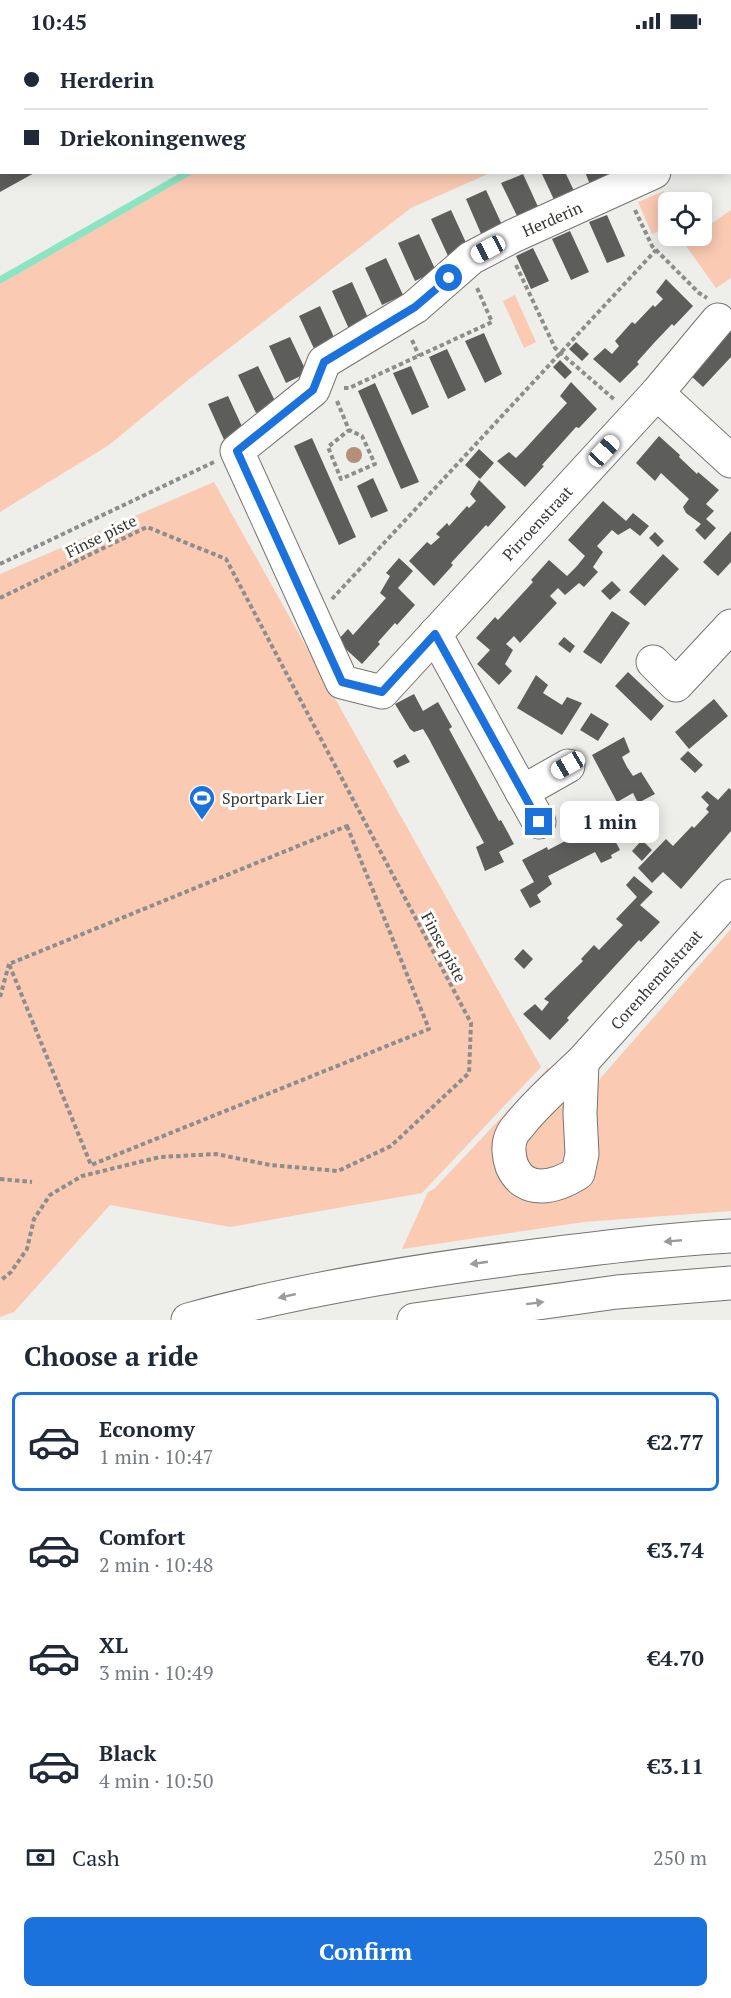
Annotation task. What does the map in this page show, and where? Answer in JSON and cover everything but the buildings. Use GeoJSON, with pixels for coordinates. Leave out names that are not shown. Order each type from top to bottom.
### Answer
{"type":"FeatureCollection","features":[{"type":"Feature","properties":{"kind":"main road","name":"Herderin"},"geometry":{"type":"LineString","coordinates":[[237,451],[322,390],[324,362],[415,307],[466,263],[505,240],[650,174]]}},
{"type":"Feature","properties":{"kind":"main road","name":"Pirroenstraat"},"geometry":{"type":"LineString","coordinates":[[308,610],[342,682],[382,692],[657,393],[718,320]]}},
{"type":"Feature","properties":{"kind":"main road"},"geometry":{"type":"LineString","coordinates":[[657,393],[731,461]]}},
{"type":"Feature","properties":{"kind":"main road"},"geometry":{"type":"LineString","coordinates":[[237,451],[308,610]]}},
{"type":"Feature","properties":{"kind":"main road"},"geometry":{"type":"LineString","coordinates":[[653,662],[676,685],[731,626]]}},
{"type":"Feature","properties":{"kind":"main road"},"geometry":{"type":"LineString","coordinates":[[435,634],[539,822]]}},
{"type":"Feature","properties":{"kind":"main road"},"geometry":{"type":"LineString","coordinates":[[522,792],[568,765]]}},
{"type":"Feature","properties":{"kind":"main road","name":"Corenhemelstraat"},"geometry":{"type":"LineString","coordinates":[[582,1062],[731,896]]}},
{"type":"Feature","properties":{"kind":"main road"},"geometry":{"type":"LineString","coordinates":[[188,1320],[299,1294],[400,1274],[606,1247],[731,1236]]}},
{"type":"Feature","properties":{"kind":"main road"},"geometry":{"type":"LineString","coordinates":[[414,1320],[617,1292],[731,1283]]}},
{"type":"Feature","properties":{"kind":"path"},"geometry":{"type":"LineString","coordinates":[[624,186],[652,246],[699,293],[720,304],[718,320]]}},
{"type":"Feature","properties":{"kind":"path"},"geometry":{"type":"LineString","coordinates":[[505,240],[555,348],[634,417]]}},
{"type":"Feature","properties":{"kind":"path"},"geometry":{"type":"LineString","coordinates":[[308,610],[331,601],[656,250]]}},
{"type":"Feature","properties":{"kind":"path"},"geometry":{"type":"LineString","coordinates":[[349,430],[328,447],[341,479],[375,464],[362,436],[349,430],[322,390],[349,388],[492,322],[466,263]]}},
{"type":"Feature","properties":{"kind":"path"},"geometry":{"type":"LineString","coordinates":[[0,564],[237,451]]}},
{"type":"Feature","properties":{"kind":"path","name":"Finse piste"},"geometry":{"type":"LineString","coordinates":[[0,598],[147,527],[226,559],[471,1023],[469,1073],[392,1146],[338,1171],[270,1165],[216,1154],[160,1157],[82,1176],[50,1196],[34,1219],[27,1249],[11,1272],[0,1281]]}},
{"type":"Feature","properties":{"kind":"path"},"geometry":{"type":"LineString","coordinates":[[348,826],[429,1029],[91,1164],[9,964],[348,826]]}},
{"type":"Feature","properties":{"kind":"path"},"geometry":{"type":"LineString","coordinates":[[0,997],[9,964]]}},
{"type":"Feature","properties":{"kind":"path"},"geometry":{"type":"LineString","coordinates":[[0,1179],[32,1182]]}},
{"type":"Feature","properties":{"kind":"shaded area"},"geometry":{"type":"Polygon","coordinates":[[[187,174],[488,174],[411,208],[188,380],[109,445],[0,512],[0,280],[187,174]]]}},
{"type":"Feature","properties":{"kind":"shaded area"},"geometry":{"type":"Polygon","coordinates":[[[658,194],[658,231],[652,234],[638,202],[658,194]]]}},
{"type":"Feature","properties":{"kind":"shaded area"},"geometry":{"type":"Polygon","coordinates":[[[731,210],[731,278],[716,288],[686,246],[712,246],[712,223],[731,210]]]}},
{"type":"Feature","properties":{"kind":"shaded area"},"geometry":{"type":"Polygon","coordinates":[[[515,295],[536,342],[524,348],[503,301],[515,295]]]}},
{"type":"Feature","properties":{"kind":"shaded area","name":"Sportpark Lier"},"geometry":{"type":"Polygon","coordinates":[[[214,482],[541,1067],[422,1193],[230,1227],[110,1205],[14,1312],[0,1317],[0,574],[214,482]]]}},
{"type":"Feature","properties":{"kind":"shaded area"},"geometry":{"type":"Polygon","coordinates":[[[731,929],[731,1211],[584,1222],[402,1249],[428,1192],[434,1189],[548,1068],[598,1081],[731,929]]]}},
{"type":"Feature","properties":{"kind":"waterway"},"geometry":{"type":"LineString","coordinates":[[0,280],[186,174]]}},
{"type":"Feature","properties":{"kind":"place","name":"Sportpark Lier"},"geometry":{"type":"Point","coordinates":[202,821]}},
{"type":"Feature","properties":{"kind":"route"},"geometry":{"type":"LineString","coordinates":[[449,278],[415,307],[324,362],[313,390],[237,451],[342,682],[382,692],[435,634],[539,822]]}}]}
